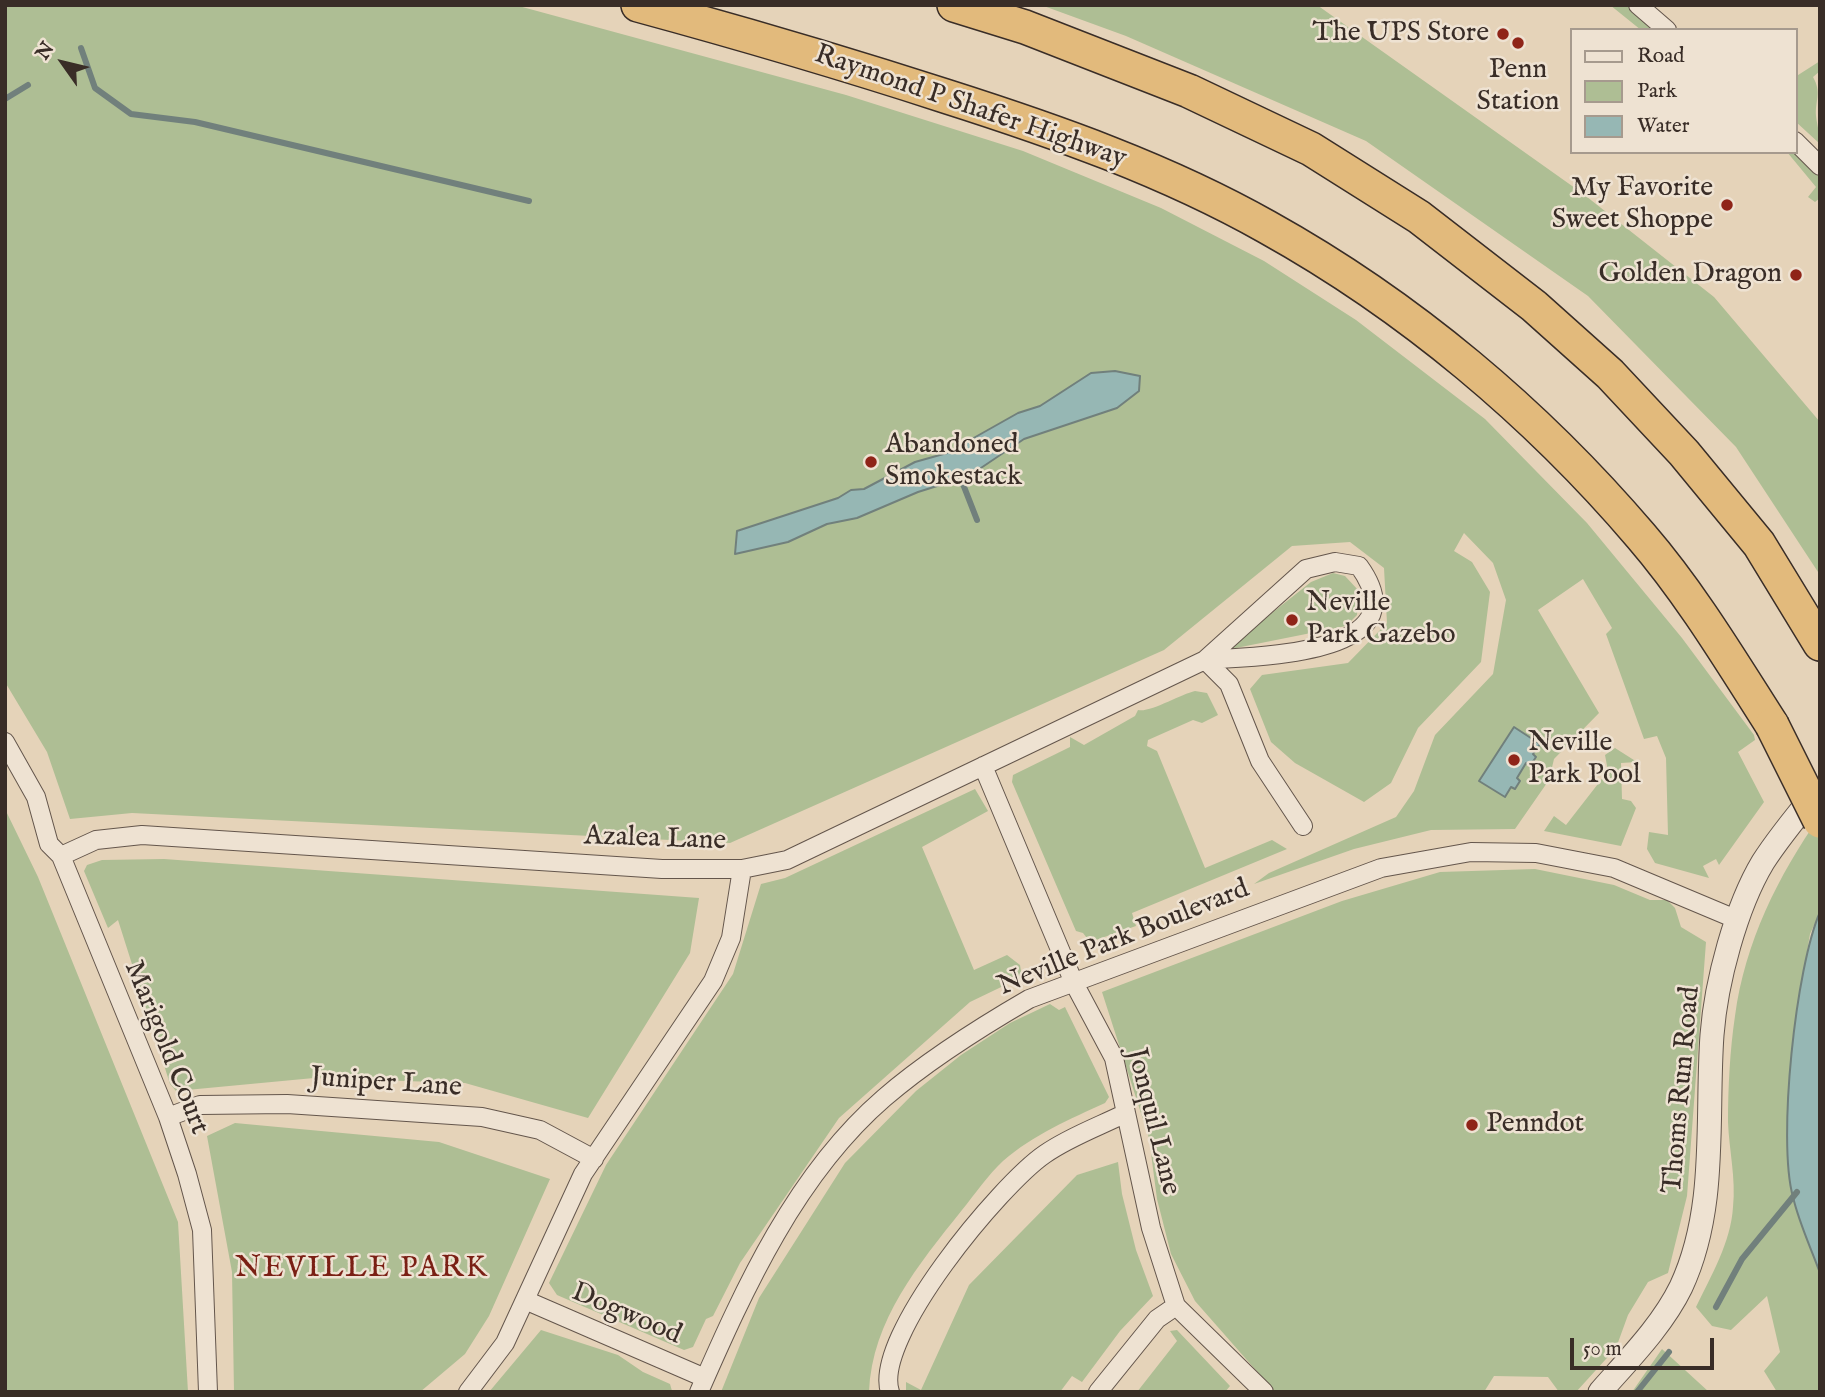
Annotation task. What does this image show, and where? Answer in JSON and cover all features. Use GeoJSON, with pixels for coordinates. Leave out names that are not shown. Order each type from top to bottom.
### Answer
{"type":"FeatureCollection","features":[{"type":"Feature","properties":{"kind":"highway","name":"Raymond P Shafer Highway"},"geometry":{"type":"LineString","coordinates":[[638,5],[813,54],[1048,129],[1184,185],[1267,226],[1345,275],[1423,329],[1492,384],[1582,471],[1643,538],[1709,626],[1772,725],[1820,821]]}},
{"type":"Feature","properties":{"kind":"highway"},"geometry":{"type":"LineString","coordinates":[[954,5],[1025,27],[1189,91],[1311,149],[1419,217],[1534,306],[1610,374],[1684,453],[1759,544],[1820,644]]}},
{"type":"Feature","properties":{"kind":"street"},"geometry":{"type":"LineString","coordinates":[[1638,5],[1665,28]]}},
{"type":"Feature","properties":{"kind":"street"},"geometry":{"type":"LineString","coordinates":[[1797,143],[1820,166]]}},
{"type":"Feature","properties":{"kind":"street","name":"Azalea Lane"},"geometry":{"type":"LineString","coordinates":[[61,856],[96,840],[142,835],[648,868],[742,869],[787,860],[1205,660],[1306,569],[1335,562],[1359,566],[1372,584],[1374,606],[1364,625],[1347,640],[1287,654],[1205,660]]}},
{"type":"Feature","properties":{"kind":"street"},"geometry":{"type":"LineString","coordinates":[[1205,660],[1229,684],[1260,761],[1303,826]]}},
{"type":"Feature","properties":{"kind":"street","name":"Marigold Court"},"geometry":{"type":"LineString","coordinates":[[5,742],[36,797],[49,844],[61,856],[168,1117],[202,1230],[208,1392]]}},
{"type":"Feature","properties":{"kind":"street","name":"Jonquil Lane"},"geometry":{"type":"LineString","coordinates":[[983,766],[1074,983],[1114,1058],[1151,1228],[1176,1306],[1264,1392]]}},
{"type":"Feature","properties":{"kind":"street","name":"Thoms Run Road"},"geometry":{"type":"LineString","coordinates":[[1600,1392],[1664,1315],[1693,1256],[1709,1161],[1712,1033],[1723,969],[1738,920],[1762,865],[1820,788]]}},
{"type":"Feature","properties":{"kind":"street","name":"Neville Park Boulevard"},"geometry":{"type":"LineString","coordinates":[[702,1385],[748,1281],[821,1167],[884,1098],[976,1030],[1029,999],[1381,868],[1471,852],[1536,853],[1614,868],[1738,920]]}},
{"type":"Feature","properties":{"kind":"street"},"geometry":{"type":"LineString","coordinates":[[468,1392],[495,1359],[583,1174],[713,981],[731,938],[742,869]]}},
{"type":"Feature","properties":{"kind":"street","name":"Juniper Lane"},"geometry":{"type":"LineString","coordinates":[[168,1117],[200,1105],[287,1104],[482,1117],[540,1130],[594,1159]]}},
{"type":"Feature","properties":{"kind":"street"},"geometry":{"type":"LineString","coordinates":[[890,1392],[886,1381],[904,1328],[943,1266],[1000,1193],[1045,1154],[1126,1113]]}},
{"type":"Feature","properties":{"kind":"street","name":"Dogwood"},"geometry":{"type":"LineString","coordinates":[[525,1300],[702,1385]]}},
{"type":"Feature","properties":{"kind":"street"},"geometry":{"type":"LineString","coordinates":[[1098,1392],[1157,1320],[1176,1306]]}},
{"type":"Feature","properties":{"kind":"green space"},"geometry":{"type":"Polygon","coordinates":[[[5,5],[515,5],[846,95],[1023,151],[1161,208],[1264,261],[1356,320],[1485,419],[1587,523],[1682,638],[1754,735],[1755,740],[1738,752],[1764,802],[1719,865],[1716,859],[1703,866],[1709,878],[1655,863],[1647,849],[1649,832],[1668,835],[1666,758],[1657,736],[1644,739],[1606,634],[1612,628],[1583,579],[1538,610],[1599,713],[1554,759],[1549,780],[1515,829],[1431,830],[1354,849],[1254,884],[1269,873],[1396,817],[1414,791],[1435,735],[1493,674],[1506,600],[1493,563],[1464,533],[1454,551],[1472,562],[1490,592],[1481,662],[1418,728],[1391,783],[1364,802],[1295,763],[1271,742],[1250,689],[1262,675],[1348,663],[1387,623],[1384,568],[1350,542],[1292,546],[1164,650],[730,843],[132,813],[70,819],[47,752],[5,682],[5,5]]]}},
{"type":"Feature","properties":{"kind":"green space"},"geometry":{"type":"Polygon","coordinates":[[[1041,5],[1317,5],[1582,193],[1714,297],[1820,422],[1820,575],[1736,447],[1588,296],[1366,141],[1126,36],[1041,5]]]}},
{"type":"Feature","properties":{"kind":"green space"},"geometry":{"type":"Polygon","coordinates":[[[1610,5],[1626,5],[1654,28],[1639,28],[1610,5]]]}},
{"type":"Feature","properties":{"kind":"green space"},"geometry":{"type":"Polygon","coordinates":[[[1820,61],[1820,71],[1813,77],[1818,92],[1816,116],[1820,144],[1797,123],[1797,76],[1820,61]]]}},
{"type":"Feature","properties":{"kind":"green space"},"geometry":{"type":"Polygon","coordinates":[[[1799,152],[1820,175],[1820,198],[1815,202],[1808,197],[1816,187],[1789,154],[1799,152]]]}},
{"type":"Feature","properties":{"kind":"green space"},"geometry":{"type":"Polygon","coordinates":[[[1333,573],[1345,576],[1359,591],[1357,615],[1346,626],[1231,649],[1234,643],[1311,582],[1333,573]]]}},
{"type":"Feature","properties":{"kind":"green space"},"geometry":{"type":"Polygon","coordinates":[[[1195,691],[1207,693],[1218,715],[1202,723],[1193,720],[1148,740],[1147,746],[1157,751],[1205,868],[1272,840],[1287,849],[1132,913],[1136,926],[1090,942],[1083,933],[1076,931],[1012,782],[1013,775],[1070,747],[1070,737],[1084,745],[1135,716],[1138,710],[1150,709],[1195,691]]]}},
{"type":"Feature","properties":{"kind":"green space"},"geometry":{"type":"Polygon","coordinates":[[[1615,748],[1637,762],[1621,763],[1622,799],[1631,801],[1636,808],[1621,846],[1544,831],[1554,816],[1566,825],[1608,771],[1605,755],[1615,748]]]}},
{"type":"Feature","properties":{"kind":"green space"},"geometry":{"type":"Polygon","coordinates":[[[975,789],[988,811],[922,847],[974,970],[1007,955],[1020,965],[1022,977],[970,1002],[839,1118],[740,1263],[713,1316],[706,1319],[693,1347],[684,1350],[557,1295],[549,1283],[606,1165],[733,974],[761,884],[785,878],[975,789]]]}},
{"type":"Feature","properties":{"kind":"green space"},"geometry":{"type":"Polygon","coordinates":[[[5,809],[38,877],[178,1222],[188,1392],[5,1392],[5,809]]]}},
{"type":"Feature","properties":{"kind":"green space"},"geometry":{"type":"Polygon","coordinates":[[[1820,816],[1820,912],[1810,934],[1793,1035],[1788,1140],[1792,1196],[1820,1273],[1820,1392],[1777,1392],[1764,1371],[1780,1352],[1767,1296],[1731,1330],[1712,1326],[1696,1307],[1719,1258],[1731,1220],[1734,1185],[1728,1096],[1740,989],[1755,936],[1777,886],[1820,816]]]}},
{"type":"Feature","properties":{"kind":"green space"},"geometry":{"type":"Polygon","coordinates":[[[164,859],[699,898],[690,953],[588,1118],[465,1083],[314,1078],[176,1091],[170,1084],[118,920],[108,928],[84,871],[87,865],[102,860],[164,859]]]}},
{"type":"Feature","properties":{"kind":"green space"},"geometry":{"type":"Polygon","coordinates":[[[1535,869],[1614,885],[1650,900],[1667,900],[1675,908],[1681,927],[1706,942],[1687,1196],[1668,1273],[1648,1282],[1628,1315],[1616,1348],[1576,1392],[1559,1392],[1548,1377],[1494,1376],[1484,1392],[1275,1392],[1195,1301],[1171,1254],[1157,1199],[1149,1138],[1102,992],[1342,901],[1440,872],[1535,869]]]}},
{"type":"Feature","properties":{"kind":"green space"},"geometry":{"type":"Polygon","coordinates":[[[1050,1004],[1059,1010],[1065,1007],[1109,1097],[1105,1103],[1027,1143],[1003,1161],[987,1178],[900,1294],[879,1341],[869,1392],[721,1392],[759,1298],[845,1163],[916,1091],[961,1055],[1010,1023],[1050,1004]]]}},
{"type":"Feature","properties":{"kind":"green space"},"geometry":{"type":"Polygon","coordinates":[[[235,1123],[439,1142],[550,1179],[489,1316],[465,1354],[420,1392],[234,1392],[232,1272],[207,1136],[235,1123]]]}},
{"type":"Feature","properties":{"kind":"green space"},"geometry":{"type":"Polygon","coordinates":[[[1118,1162],[1122,1194],[1136,1250],[1153,1296],[1120,1331],[1082,1382],[1072,1376],[1060,1392],[906,1392],[906,1382],[921,1390],[969,1285],[1077,1175],[1118,1162]]]}},
{"type":"Feature","properties":{"kind":"green space"},"geometry":{"type":"Polygon","coordinates":[[[541,1330],[618,1355],[643,1372],[670,1384],[672,1391],[489,1392],[541,1330]]]}},
{"type":"Feature","properties":{"kind":"green space"},"geometry":{"type":"Polygon","coordinates":[[[1177,1330],[1230,1386],[1225,1392],[1137,1392],[1177,1341],[1170,1331],[1177,1330]]]}},
{"type":"Feature","properties":{"kind":"green space"},"geometry":{"type":"Polygon","coordinates":[[[1662,1349],[1709,1392],[1632,1392],[1662,1349]]]}},
{"type":"Feature","properties":{"kind":"water"},"geometry":{"type":"Polygon","coordinates":[[[1115,371],[1140,376],[1139,391],[1117,408],[1024,439],[969,476],[918,492],[857,518],[827,524],[788,542],[735,554],[737,531],[838,498],[851,490],[864,489],[915,462],[947,453],[1018,413],[1040,406],[1091,373],[1115,371]]]}},
{"type":"Feature","properties":{"kind":"water","name":"Neville Park Pool"},"geometry":{"type":"Polygon","coordinates":[[[1514,727],[1540,744],[1533,754],[1536,757],[1530,766],[1526,763],[1517,778],[1520,781],[1515,789],[1511,787],[1505,797],[1479,781],[1514,727]]]}},
{"type":"Feature","properties":{"kind":"water"},"geometry":{"type":"Polygon","coordinates":[[[1820,912],[1820,1273],[1793,1197],[1787,1136],[1788,1096],[1797,1011],[1803,971],[1820,912]]]}},
{"type":"Feature","properties":{"kind":"waterway"},"geometry":{"type":"LineString","coordinates":[[81,48],[95,88],[131,114],[195,122],[529,201]]}},
{"type":"Feature","properties":{"kind":"waterway"},"geometry":{"type":"LineString","coordinates":[[5,99],[28,85]]}},
{"type":"Feature","properties":{"kind":"waterway"},"geometry":{"type":"LineString","coordinates":[[961,479],[977,520]]}},
{"type":"Feature","properties":{"kind":"waterway"},"geometry":{"type":"LineString","coordinates":[[1716,1307],[1742,1259],[1797,1192]]}},
{"type":"Feature","properties":{"kind":"waterway"},"geometry":{"type":"LineString","coordinates":[[1637,1392],[1669,1352]]}},
{"type":"Feature","properties":{"kind":"place","name":"The UPS Store"},"geometry":{"type":"Point","coordinates":[1503,34]}},
{"type":"Feature","properties":{"kind":"place","name":"Penn Station"},"geometry":{"type":"Point","coordinates":[1518,43]}},
{"type":"Feature","properties":{"kind":"place","name":"My Favorite Sweet Shoppe"},"geometry":{"type":"Point","coordinates":[1727,205]}},
{"type":"Feature","properties":{"kind":"place","name":"Golden Dragon"},"geometry":{"type":"Point","coordinates":[1796,275]}},
{"type":"Feature","properties":{"kind":"place","name":"Abandoned Smokestack"},"geometry":{"type":"Point","coordinates":[871,462]}},
{"type":"Feature","properties":{"kind":"place","name":"Neville Park Gazebo"},"geometry":{"type":"Point","coordinates":[1292,620]}},
{"type":"Feature","properties":{"kind":"place","name":"Neville Park Pool"},"geometry":{"type":"Point","coordinates":[1514,760]}},
{"type":"Feature","properties":{"kind":"place","name":"Penndot"},"geometry":{"type":"Point","coordinates":[1472,1125]}},
{"type":"Feature","properties":{"kind":"district","name":"NEVILLE PARK"},"geometry":{"type":"Point","coordinates":[362,1270]}}]}
